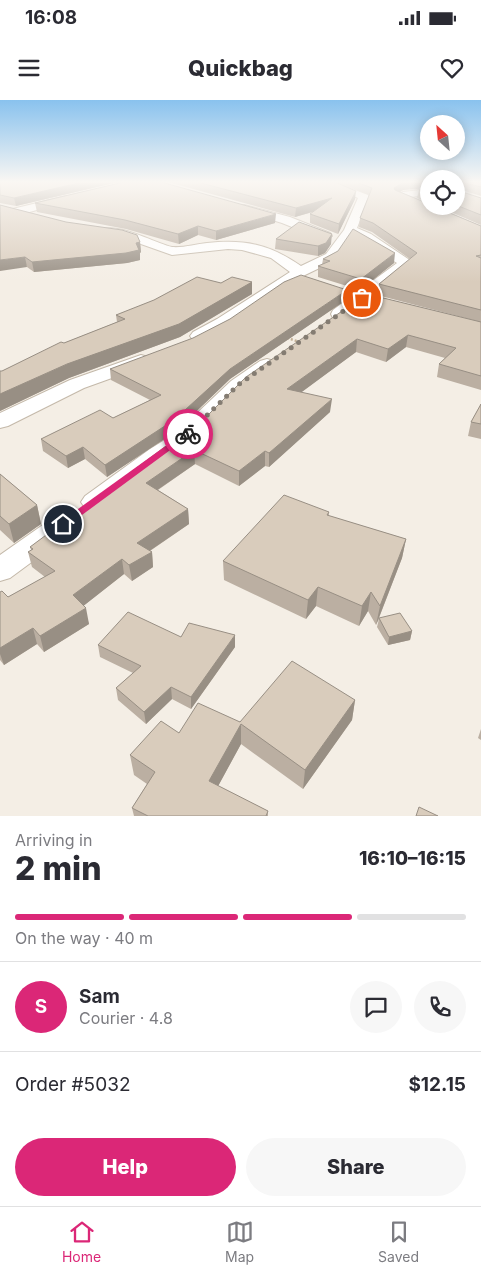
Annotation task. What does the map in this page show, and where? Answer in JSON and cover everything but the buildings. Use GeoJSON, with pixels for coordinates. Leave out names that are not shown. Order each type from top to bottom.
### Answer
{"type":"FeatureCollection","features":[{"type":"Feature","properties":{"kind":"street"},"geometry":{"type":"LineString","coordinates":[[31,215],[42,218]]}},
{"type":"Feature","properties":{"kind":"street"},"geometry":{"type":"LineString","coordinates":[[271,215],[346,236],[366,236],[407,263],[384,278],[362,297],[323,325]]}},
{"type":"Feature","properties":{"kind":"street"},"geometry":{"type":"LineString","coordinates":[[187,343],[223,323],[298,274],[331,257],[346,236],[355,215]]}},
{"type":"Feature","properties":{"kind":"street"},"geometry":{"type":"LineString","coordinates":[[441,215],[481,232]]}},
{"type":"Feature","properties":{"kind":"street"},"geometry":{"type":"LineString","coordinates":[[97,230],[126,235],[172,251],[228,245],[243,246],[276,255],[298,274],[315,282]]}},
{"type":"Feature","properties":{"kind":"street"},"geometry":{"type":"LineString","coordinates":[[0,570],[158,454],[184,438],[238,385],[293,340]]}},
{"type":"Feature","properties":{"kind":"street"},"geometry":{"type":"LineString","coordinates":[[0,421],[77,384],[153,356]]}},
{"type":"Feature","properties":{"kind":"way so far"},"geometry":{"type":"LineString","coordinates":[[188,434],[238,385],[362,298]]}},
{"type":"Feature","properties":{"kind":"route"},"geometry":{"type":"LineString","coordinates":[[63,524],[188,434]]}}]}
